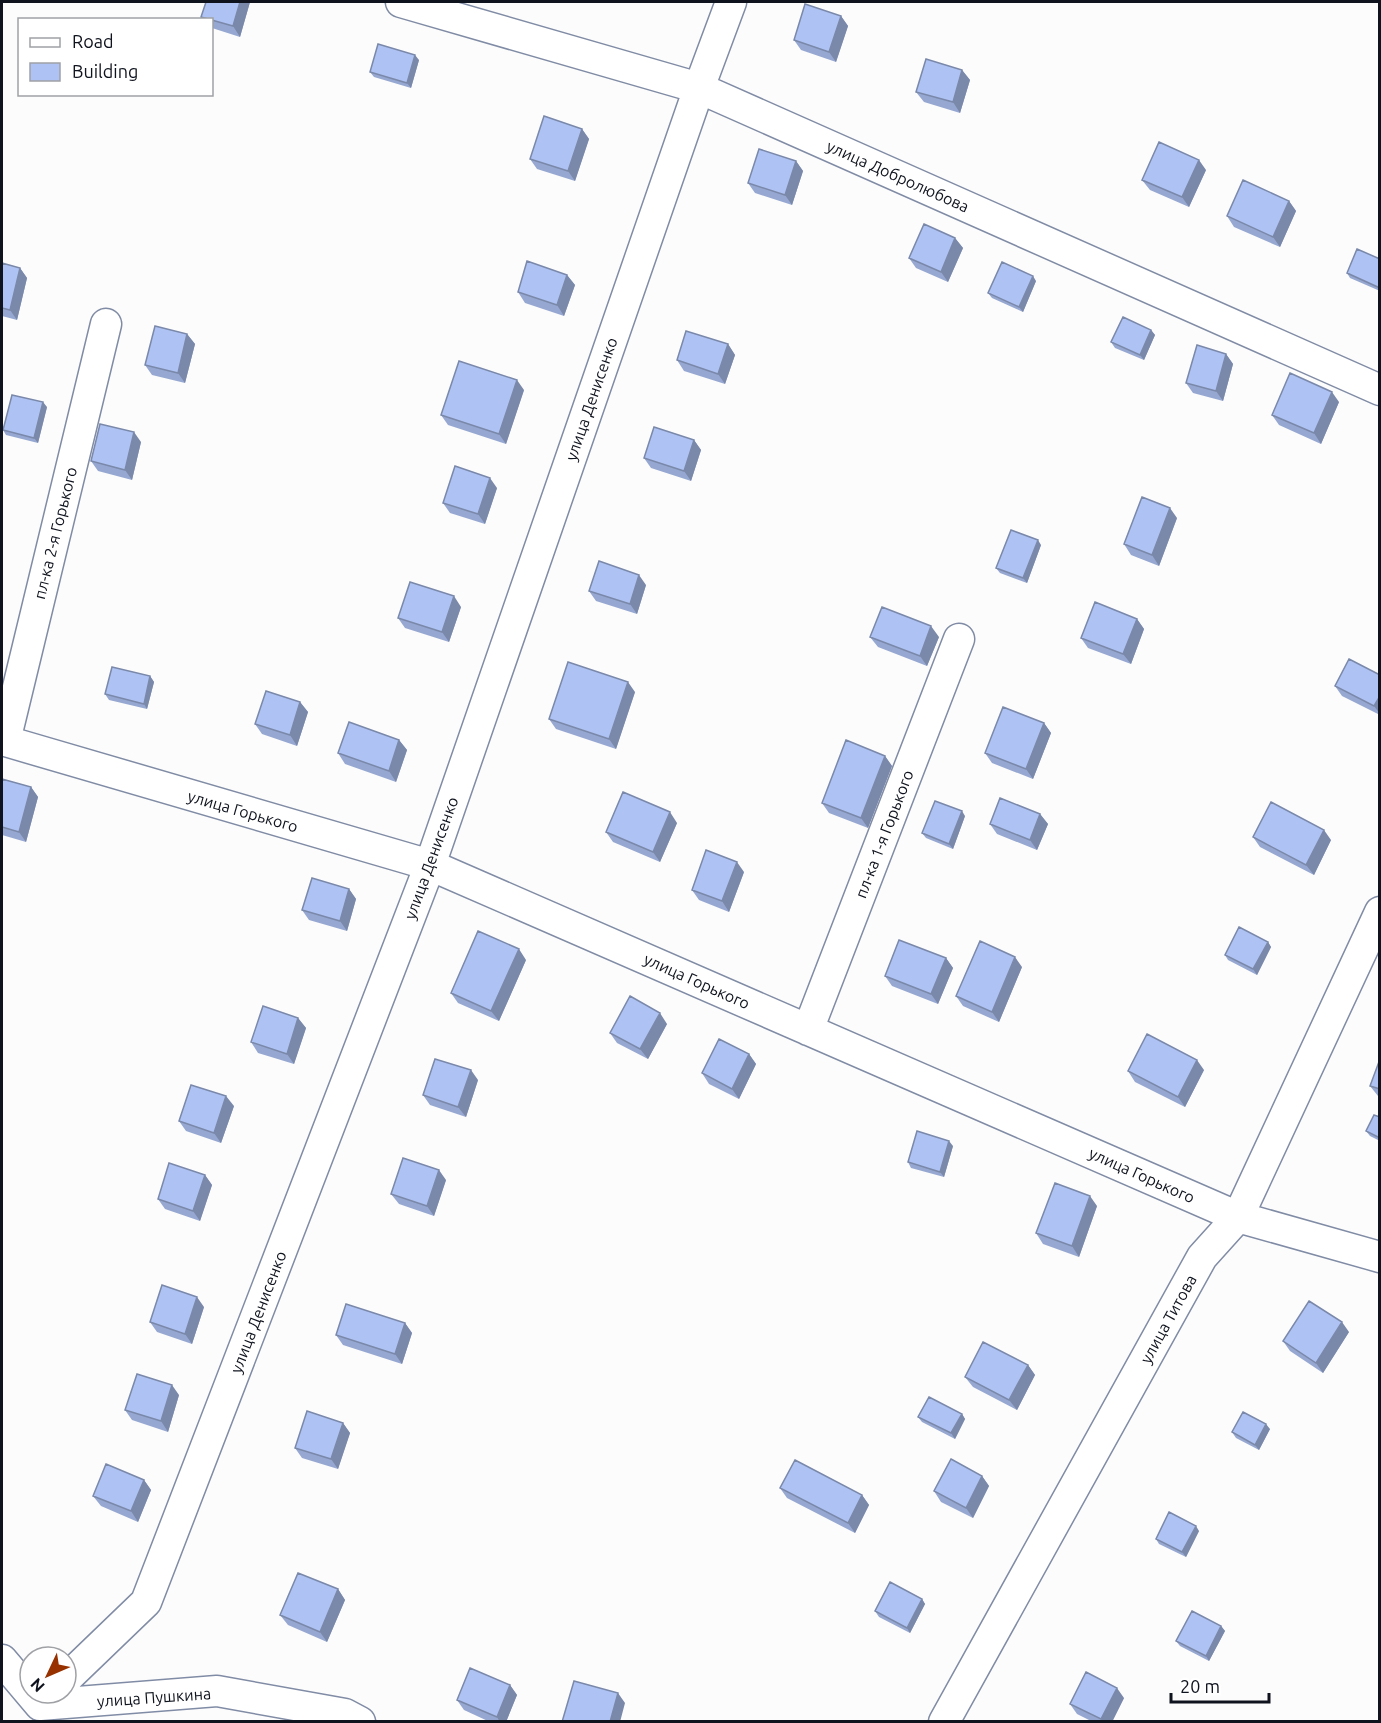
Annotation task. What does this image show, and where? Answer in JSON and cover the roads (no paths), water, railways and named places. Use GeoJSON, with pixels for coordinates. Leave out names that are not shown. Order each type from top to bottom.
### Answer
{"type":"FeatureCollection","features":[{"type":"Feature","properties":{"kind":"street","name":"улица Добролюбова"},"geometry":{"type":"LineString","coordinates":[[401,2],[699,87],[1380,390]]}},
{"type":"Feature","properties":{"kind":"street","name":"улица Денисенко"},"geometry":{"type":"LineString","coordinates":[[78,1667],[146,1602],[430,865],[699,87],[731,2]]}},
{"type":"Feature","properties":{"kind":"street","name":"пл-ка 2-я Горького"},"geometry":{"type":"LineString","coordinates":[[3,741],[106,324]]}},
{"type":"Feature","properties":{"kind":"street","name":"пл-ка 1-я Горького"},"geometry":{"type":"LineString","coordinates":[[808,1030],[959,639]]}},
{"type":"Feature","properties":{"kind":"street","name":"улица Горького"},"geometry":{"type":"LineString","coordinates":[[3,741],[430,865],[1238,1217],[1380,1257]]}},
{"type":"Feature","properties":{"kind":"street","name":"улица Титова"},"geometry":{"type":"LineString","coordinates":[[944,1722],[1202,1257],[1238,1217],[1380,912]]}},
{"type":"Feature","properties":{"kind":"street","name":"улица Пушкина"},"geometry":{"type":"LineString","coordinates":[[2,1660],[38,1707],[217,1691],[345,1714],[360,1722]]}}]}
